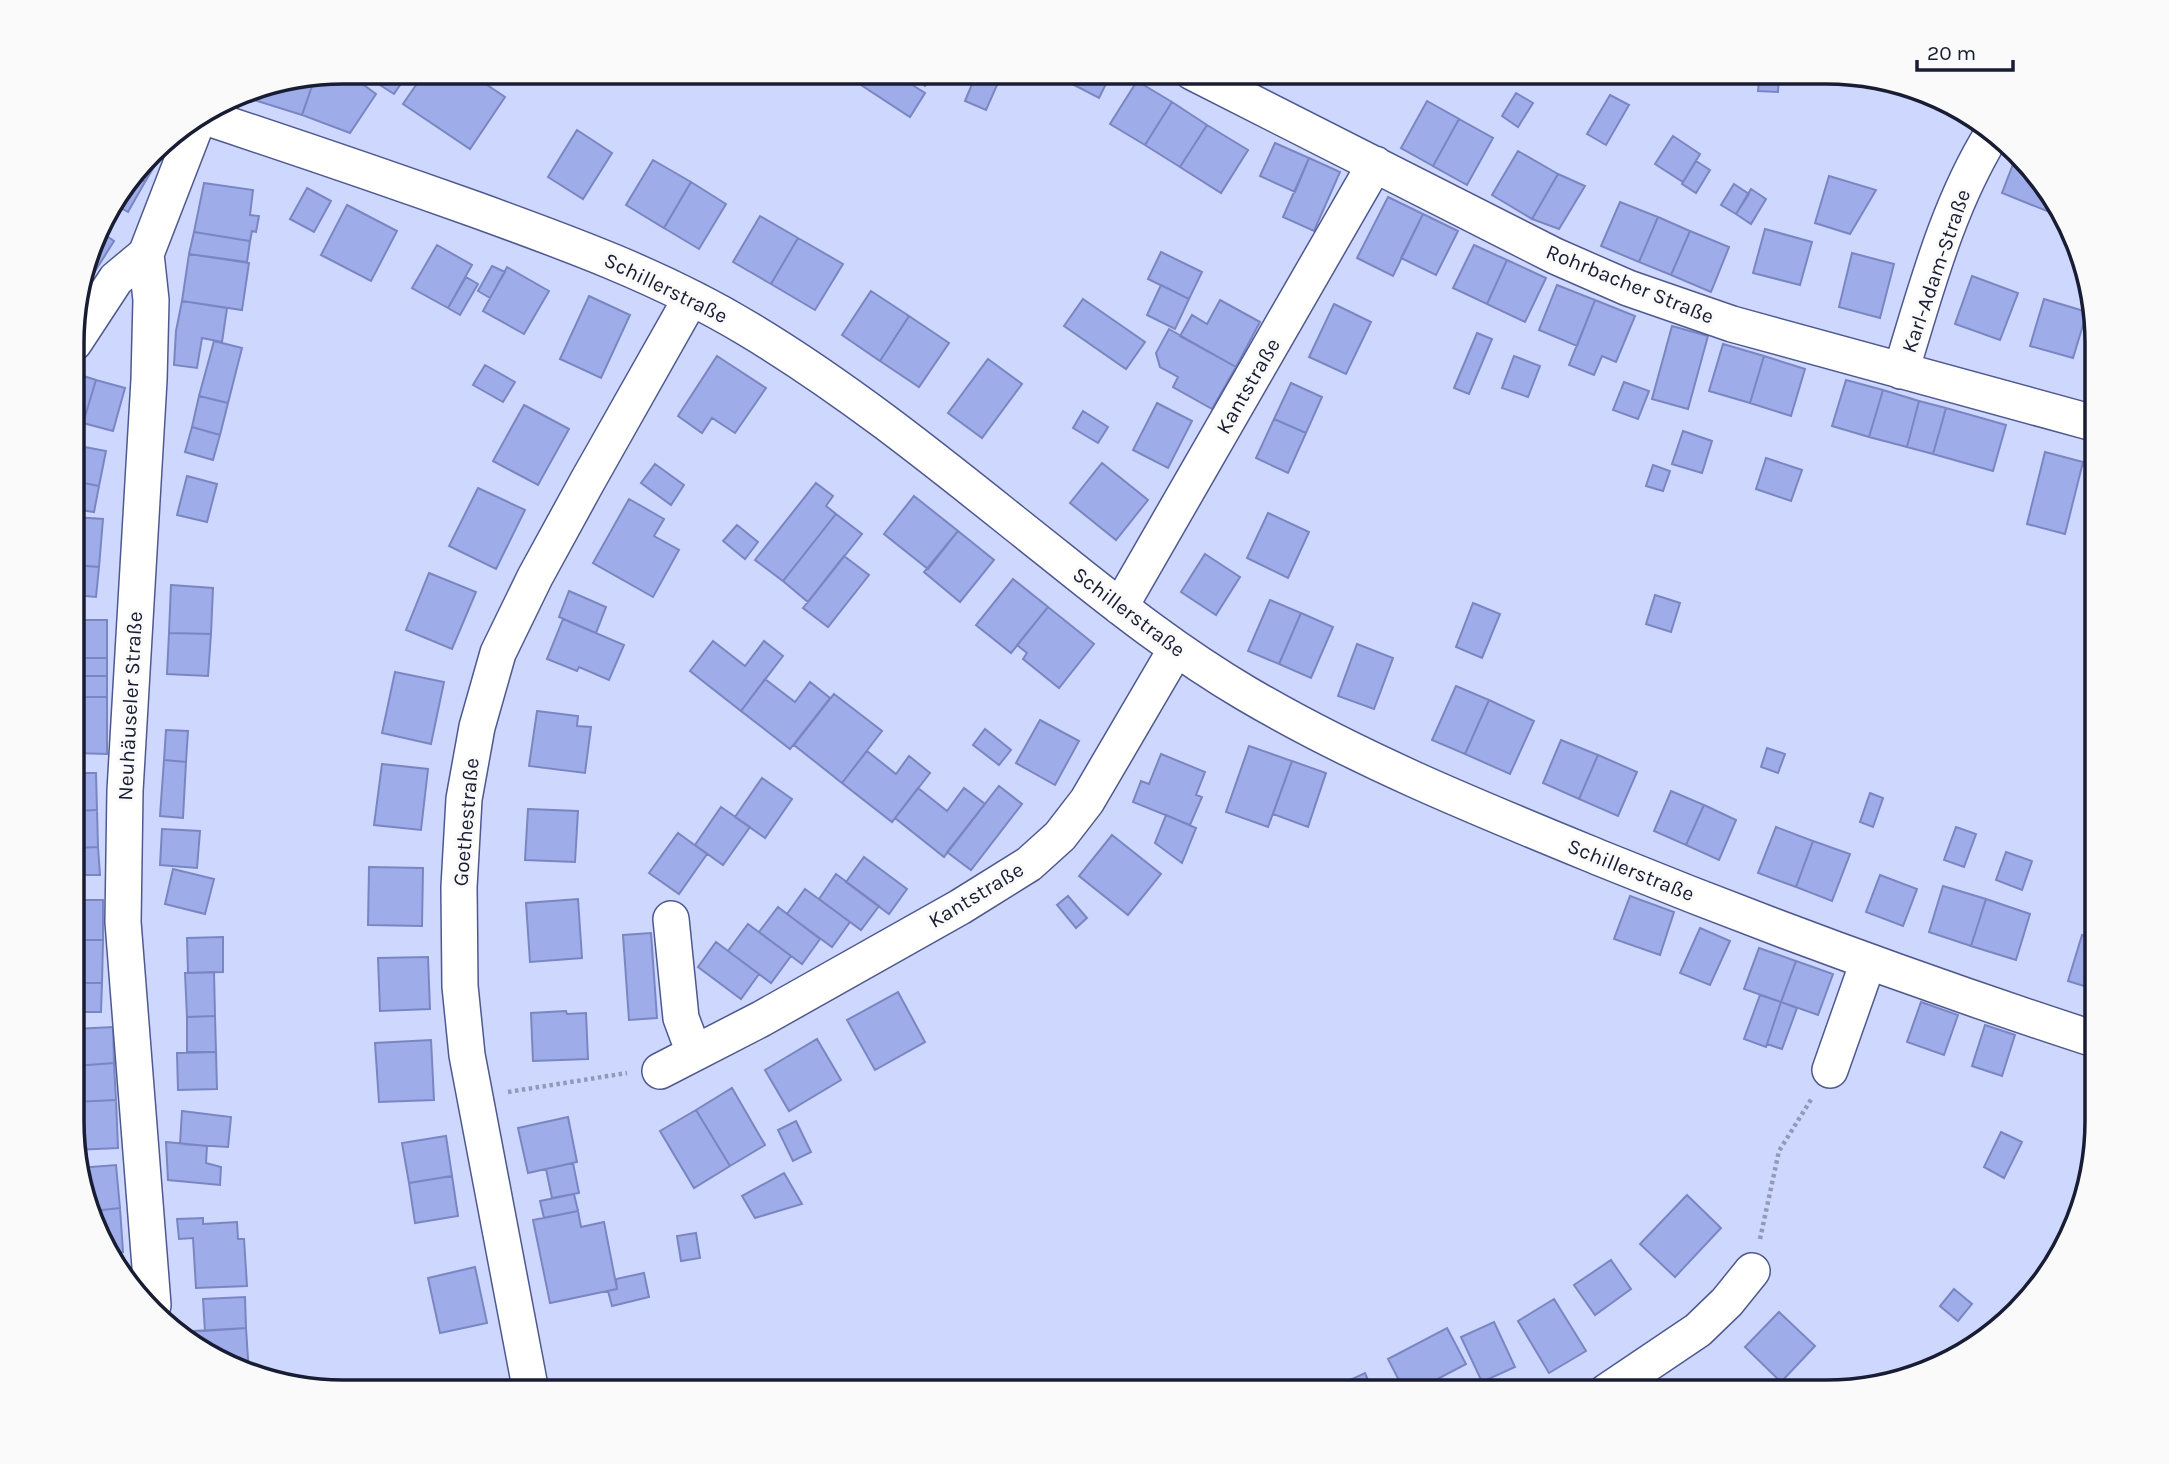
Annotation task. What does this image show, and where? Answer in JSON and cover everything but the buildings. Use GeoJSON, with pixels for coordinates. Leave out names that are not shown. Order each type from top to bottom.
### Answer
{"type":"FeatureCollection","features":[{"type":"Feature","properties":{"kind":"street","name":"Rohrbacher Straße"},"geometry":{"type":"LineString","coordinates":[[1220,84],[1555,256],[1628,288],[1732,324],[2085,421]]}},
{"type":"Feature","properties":{"kind":"street","name":"Schillerstraße"},"geometry":{"type":"LineString","coordinates":[[211,121],[558,239],[632,269],[745,327],[818,373],[888,424],[1176,649],[1244,692],[1332,742],[1410,778],[1675,888],[1868,962],[2085,1036]]}},
{"type":"Feature","properties":{"kind":"street","name":"Neuhäuseler Straße"},"geometry":{"type":"LineString","coordinates":[[152,1296],[123,922],[125,790],[149,380],[151,300],[146,254],[194,131]]}},
{"type":"Feature","properties":{"kind":"street","name":"Karl-Adam-Straße"},"geometry":{"type":"LineString","coordinates":[[1901,371],[1935,259],[1956,204],[1988,141]]}},
{"type":"Feature","properties":{"kind":"street","name":"Kantstraße"},"geometry":{"type":"LineString","coordinates":[[1120,607],[1375,164]]}},
{"type":"Feature","properties":{"kind":"street"},"geometry":{"type":"LineString","coordinates":[[85,326],[116,279],[146,254]]}},
{"type":"Feature","properties":{"kind":"street","name":"Goethestraße"},"geometry":{"type":"LineString","coordinates":[[529,1380],[467,1055],[460,986],[459,887],[464,799],[477,727],[498,653],[535,577],[691,298]]}},
{"type":"Feature","properties":{"kind":"street","name":"Kantstraße"},"geometry":{"type":"LineString","coordinates":[[660,1070],[761,1019],[960,907],[1028,864],[1060,836],[1087,801],[1176,649]]}},
{"type":"Feature","properties":{"kind":"street"},"geometry":{"type":"LineString","coordinates":[[671,919],[681,1018],[694,1053]]}},
{"type":"Feature","properties":{"kind":"street"},"geometry":{"type":"LineString","coordinates":[[1830,1070],[1868,962]]}},
{"type":"Feature","properties":{"kind":"street"},"geometry":{"type":"LineString","coordinates":[[1624,1380],[1698,1330],[1727,1302],[1752,1271]]}},
{"type":"Feature","properties":{"kind":"path"},"geometry":{"type":"LineString","coordinates":[[475,1097],[631,1072],[647,1078],[660,1070]]}},
{"type":"Feature","properties":{"kind":"path"},"geometry":{"type":"LineString","coordinates":[[1752,1271],[1779,1151],[1830,1070]]}}]}
